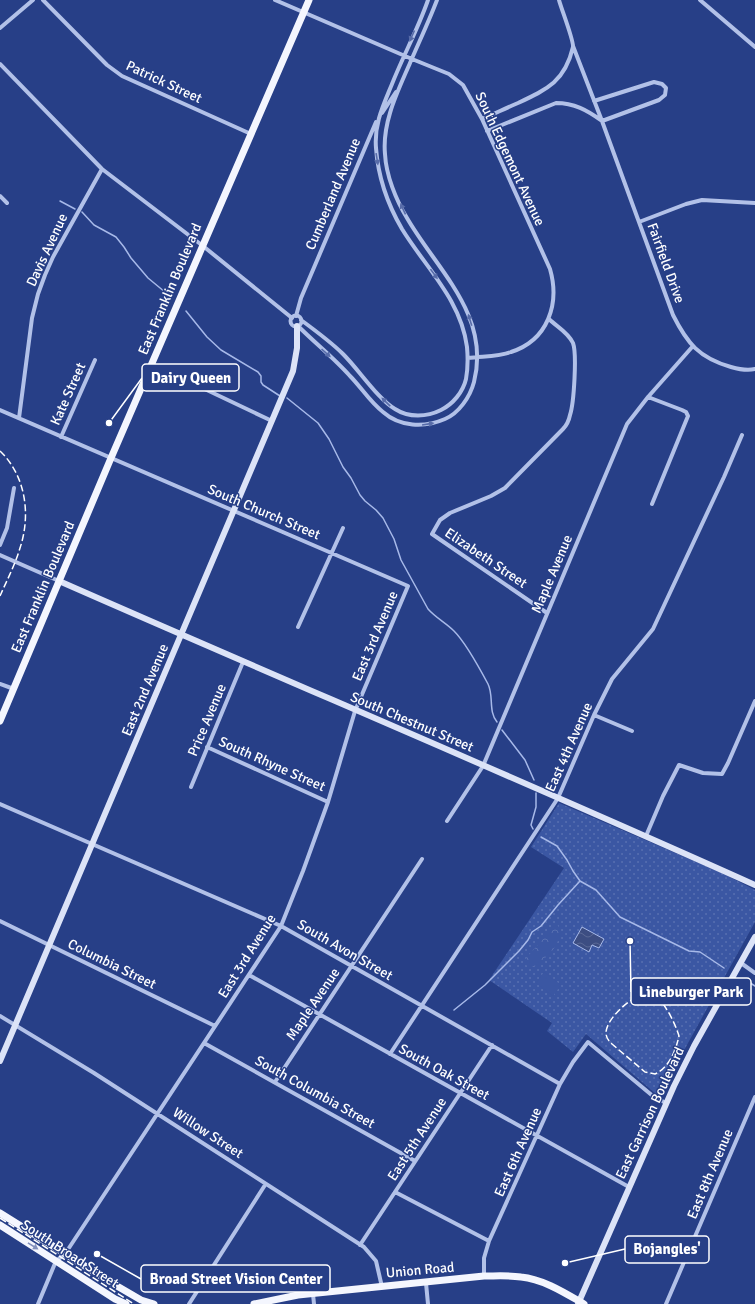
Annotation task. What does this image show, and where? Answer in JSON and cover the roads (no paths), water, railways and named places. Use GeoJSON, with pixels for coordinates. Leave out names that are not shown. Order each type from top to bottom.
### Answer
{"type":"FeatureCollection","features":[{"type":"Feature","properties":{"kind":"main road","name":"East Franklin Boulevard"},"geometry":{"type":"LineString","coordinates":[[0,721],[111,458],[309,0]]}},
{"type":"Feature","properties":{"kind":"main road","name":"South Broad Street"},"geometry":{"type":"LineString","coordinates":[[0,1213],[121,1289],[141,1300],[154,1304]]}},
{"type":"Feature","properties":{"kind":"main road","name":"South Broad Street"},"geometry":{"type":"LineString","coordinates":[[0,1225],[115,1299],[126,1304]]}},
{"type":"Feature","properties":{"kind":"main road","name":"Union Road"},"geometry":{"type":"LineString","coordinates":[[254,1304],[285,1297],[484,1276],[510,1276],[533,1279],[580,1303]]}},
{"type":"Feature","properties":{"kind":"street"},"geometry":{"type":"LineString","coordinates":[[0,28],[33,0]]}},
{"type":"Feature","properties":{"kind":"street","name":"Patrick Street"},"geometry":{"type":"LineString","coordinates":[[43,0],[108,65],[122,76],[251,134]]}},
{"type":"Feature","properties":{"kind":"street","name":"South Edgemont Avenue"},"geometry":{"type":"LineString","coordinates":[[274,0],[403,56],[449,74],[463,85],[482,119],[550,269],[553,282],[554,300],[549,319],[534,340],[520,349],[507,353],[468,358]]}},
{"type":"Feature","properties":{"kind":"street"},"geometry":{"type":"LineString","coordinates":[[292,318],[296,316],[300,318],[342,354],[390,406],[410,415],[423,415],[437,412],[444,408],[456,399],[465,382],[468,371],[468,358],[463,327],[449,297],[402,229],[388,199],[378,167],[375,142],[378,118],[428,0]]}},
{"type":"Feature","properties":{"kind":"street"},"geometry":{"type":"LineString","coordinates":[[292,318],[292,324],[297,326],[350,375],[383,412],[396,420],[410,424],[438,422],[450,417],[468,398],[477,370],[474,332],[463,301],[407,218],[388,172],[385,156],[384,139],[389,117],[400,86],[437,0]]}},
{"type":"Feature","properties":{"kind":"street","name":"Fairfield Drive"},"geometry":{"type":"LineString","coordinates":[[559,0],[573,46],[602,120],[673,315],[682,333],[693,346],[708,358],[719,363],[744,369],[755,369]]}},
{"type":"Feature","properties":{"kind":"street"},"geometry":{"type":"LineString","coordinates":[[700,0],[755,47]]}},
{"type":"Feature","properties":{"kind":"street"},"geometry":{"type":"LineString","coordinates":[[482,119],[549,87],[556,81],[564,69],[573,46]]}},
{"type":"Feature","properties":{"kind":"street"},"geometry":{"type":"LineString","coordinates":[[0,64],[102,169],[203,246],[292,318]]}},
{"type":"Feature","properties":{"kind":"street"},"geometry":{"type":"LineString","coordinates":[[487,131],[556,103],[565,103],[581,107],[602,120],[659,100],[665,95],[666,88],[662,84],[654,82],[594,101]]}},
{"type":"Feature","properties":{"kind":"street","name":"Cumberland Avenue"},"geometry":{"type":"LineString","coordinates":[[296,316],[301,298],[378,118],[400,86]]}},
{"type":"Feature","properties":{"kind":"street","name":"Davis Avenue"},"geometry":{"type":"LineString","coordinates":[[19,418],[32,318],[38,294],[53,257],[102,169]]}},
{"type":"Feature","properties":{"kind":"street"},"geometry":{"type":"LineString","coordinates":[[0,196],[7,204]]}},
{"type":"Feature","properties":{"kind":"street"},"geometry":{"type":"LineString","coordinates":[[639,222],[686,204],[702,200],[755,202]]}},
{"type":"Feature","properties":{"kind":"street","name":"Elizabeth Street"},"geometry":{"type":"LineString","coordinates":[[547,613],[432,534],[440,520],[450,513],[491,496],[505,488],[563,429],[568,422],[572,406],[575,363],[574,346],[568,336],[549,319]]}},
{"type":"Feature","properties":{"kind":"street"},"geometry":{"type":"LineString","coordinates":[[297,326],[301,324],[301,320]]}},
{"type":"Feature","properties":{"kind":"street","name":"East 2nd Avenue"},"geometry":{"type":"LineString","coordinates":[[0,1061],[293,371],[297,348],[297,326]]}},
{"type":"Feature","properties":{"kind":"street","name":"Maple Avenue"},"geometry":{"type":"LineString","coordinates":[[447,821],[483,766],[627,424],[648,397],[693,346]]}},
{"type":"Feature","properties":{"kind":"street","name":"Kate Street"},"geometry":{"type":"LineString","coordinates":[[61,437],[95,360]]}},
{"type":"Feature","properties":{"kind":"street"},"geometry":{"type":"LineString","coordinates":[[152,364],[272,421]]}},
{"type":"Feature","properties":{"kind":"street"},"geometry":{"type":"LineString","coordinates":[[648,397],[682,410],[686,412],[688,416],[652,504]]}},
{"type":"Feature","properties":{"kind":"street","name":"South Church Street"},"geometry":{"type":"LineString","coordinates":[[0,410],[408,586]]}},
{"type":"Feature","properties":{"kind":"street","name":"East 4th Avenue"},"geometry":{"type":"LineString","coordinates":[[390,1054],[558,798],[594,715],[616,673],[638,649],[653,629],[714,499],[742,435]]}},
{"type":"Feature","properties":{"kind":"street"},"geometry":{"type":"LineString","coordinates":[[0,545],[7,528],[14,488]]}},
{"type":"Feature","properties":{"kind":"street"},"geometry":{"type":"LineString","coordinates":[[298,627],[343,528]]}},
{"type":"Feature","properties":{"kind":"street"},"geometry":{"type":"LineString","coordinates":[[0,556],[59,581]]}},
{"type":"Feature","properties":{"kind":"street","name":"South Chestnut Street"},"geometry":{"type":"LineString","coordinates":[[59,581],[355,711],[646,836],[755,885]]}},
{"type":"Feature","properties":{"kind":"street","name":"East 3rd Avenue"},"geometry":{"type":"LineString","coordinates":[[38,1304],[56,1261],[65,1254],[281,926],[328,802],[355,711],[408,586]]}},
{"type":"Feature","properties":{"kind":"street","name":"Price Avenue"},"geometry":{"type":"LineString","coordinates":[[191,787],[243,662]]}},
{"type":"Feature","properties":{"kind":"street"},"geometry":{"type":"LineString","coordinates":[[0,684],[14,689]]}},
{"type":"Feature","properties":{"kind":"street"},"geometry":{"type":"LineString","coordinates":[[646,836],[663,796],[679,765],[703,773],[722,774],[755,701]]}},
{"type":"Feature","properties":{"kind":"street"},"geometry":{"type":"LineString","coordinates":[[594,715],[632,731]]}},
{"type":"Feature","properties":{"kind":"street","name":"South Rhyne Street"},"geometry":{"type":"LineString","coordinates":[[207,747],[328,802]]}},
{"type":"Feature","properties":{"kind":"street","name":"South Avon Street"},"geometry":{"type":"LineString","coordinates":[[0,804],[281,926],[560,1084]]}},
{"type":"Feature","properties":{"kind":"street","name":"Maple Avenue"},"geometry":{"type":"LineString","coordinates":[[275,1082],[422,859]]}},
{"type":"Feature","properties":{"kind":"street","name":"Columbia Street"},"geometry":{"type":"LineString","coordinates":[[0,921],[50,944],[215,1026]]}},
{"type":"Feature","properties":{"kind":"street","name":"East Garrison Boulevard"},"geometry":{"type":"LineString","coordinates":[[580,1303],[628,1187],[666,1103],[694,1046],[755,937]]}},
{"type":"Feature","properties":{"kind":"street"},"geometry":{"type":"LineString","coordinates":[[741,963],[755,973]]}},
{"type":"Feature","properties":{"kind":"street","name":"South Oak Street"},"geometry":{"type":"LineString","coordinates":[[249,975],[628,1187]]}},
{"type":"Feature","properties":{"kind":"street","name":"Willow Street"},"geometry":{"type":"LineString","coordinates":[[0,1016],[158,1114],[265,1185],[360,1245],[376,1262],[382,1287]]}},
{"type":"Feature","properties":{"kind":"street","name":"South Columbia Street"},"geometry":{"type":"LineString","coordinates":[[204,1042],[415,1161]]}},
{"type":"Feature","properties":{"kind":"street","name":"East 6th Avenue"},"geometry":{"type":"LineString","coordinates":[[484,1276],[484,1258],[489,1241],[560,1084],[573,1062],[588,1042],[654,1097],[666,1103]]}},
{"type":"Feature","properties":{"kind":"street","name":"East 5th Avenue"},"geometry":{"type":"LineString","coordinates":[[360,1245],[492,1045]]}},
{"type":"Feature","properties":{"kind":"street","name":"East 8th Avenue"},"geometry":{"type":"LineString","coordinates":[[666,1304],[755,1097]]}},
{"type":"Feature","properties":{"kind":"street"},"geometry":{"type":"LineString","coordinates":[[189,1304],[265,1185]]}},
{"type":"Feature","properties":{"kind":"street"},"geometry":{"type":"LineString","coordinates":[[395,1192],[489,1241]]}},
{"type":"Feature","properties":{"kind":"street"},"geometry":{"type":"LineString","coordinates":[[426,1283],[428,1304]]}},
{"type":"Feature","properties":{"kind":"street"},"geometry":{"type":"LineString","coordinates":[[313,1294],[314,1304]]}},
{"type":"Feature","properties":{"kind":"water"},"geometry":{"type":"Polygon","coordinates":[[[582,927],[604,939],[599,948],[592,945],[589,952],[573,943],[582,927]]]}},
{"type":"Feature","properties":{"kind":"waterway"},"geometry":{"type":"LineString","coordinates":[[60,201],[75,209]]}},
{"type":"Feature","properties":{"kind":"waterway"},"geometry":{"type":"LineString","coordinates":[[82,212],[94,225],[116,237],[148,278],[171,297]]}},
{"type":"Feature","properties":{"kind":"waterway"},"geometry":{"type":"LineString","coordinates":[[186,311],[207,337],[221,350],[258,372],[261,376],[261,382],[263,385],[280,396]]}},
{"type":"Feature","properties":{"kind":"waterway"},"geometry":{"type":"LineString","coordinates":[[287,398],[318,423],[329,439],[343,467],[360,495],[383,518],[394,539],[401,560],[428,609],[451,628],[458,636],[481,671],[490,689],[494,718],[497,722]]}},
{"type":"Feature","properties":{"kind":"waterway"},"geometry":{"type":"LineString","coordinates":[[502,730],[525,760],[534,780]]}},
{"type":"Feature","properties":{"kind":"waterway"},"geometry":{"type":"LineString","coordinates":[[533,829],[531,825],[536,807],[536,793]]}},
{"type":"Feature","properties":{"kind":"waterway"},"geometry":{"type":"LineString","coordinates":[[541,837],[557,846],[580,881],[596,890],[620,917],[689,951],[700,952],[724,968]]}},
{"type":"Feature","properties":{"kind":"waterway"},"geometry":{"type":"LineString","coordinates":[[454,1010],[485,985],[519,951],[528,940],[532,932],[541,926],[580,881]]}},
{"type":"Feature","properties":{"kind":"waterway"},"geometry":{"type":"LineString","coordinates":[[747,981],[755,986]]}},
{"type":"Feature","properties":{"kind":"railway"},"geometry":{"type":"LineString","coordinates":[[0,451],[16,472],[24,496],[25,509],[25,522],[20,548],[0,596]]}},
{"type":"Feature","properties":{"kind":"railway"},"geometry":{"type":"LineString","coordinates":[[647,993],[658,998],[663,1004],[671,1017],[679,1036],[674,1053],[668,1063],[664,1068],[655,1074],[645,1072],[612,1044],[606,1035],[607,1027],[615,1014],[635,998],[647,993]]}},
{"type":"Feature","properties":{"kind":"railway"},"geometry":{"type":"LineString","coordinates":[[0,1218],[134,1304]]}},
{"type":"Feature","properties":{"kind":"place","name":"Dairy Queen"},"geometry":{"type":"Point","coordinates":[109,423]}},
{"type":"Feature","properties":{"kind":"place","name":"Lineburger Park"},"geometry":{"type":"Point","coordinates":[630,941]}},
{"type":"Feature","properties":{"kind":"place","name":"Broad Street Vision Center"},"geometry":{"type":"Point","coordinates":[97,1254]}},
{"type":"Feature","properties":{"kind":"place","name":"Bojangles'"},"geometry":{"type":"Point","coordinates":[565,1263]}}]}
